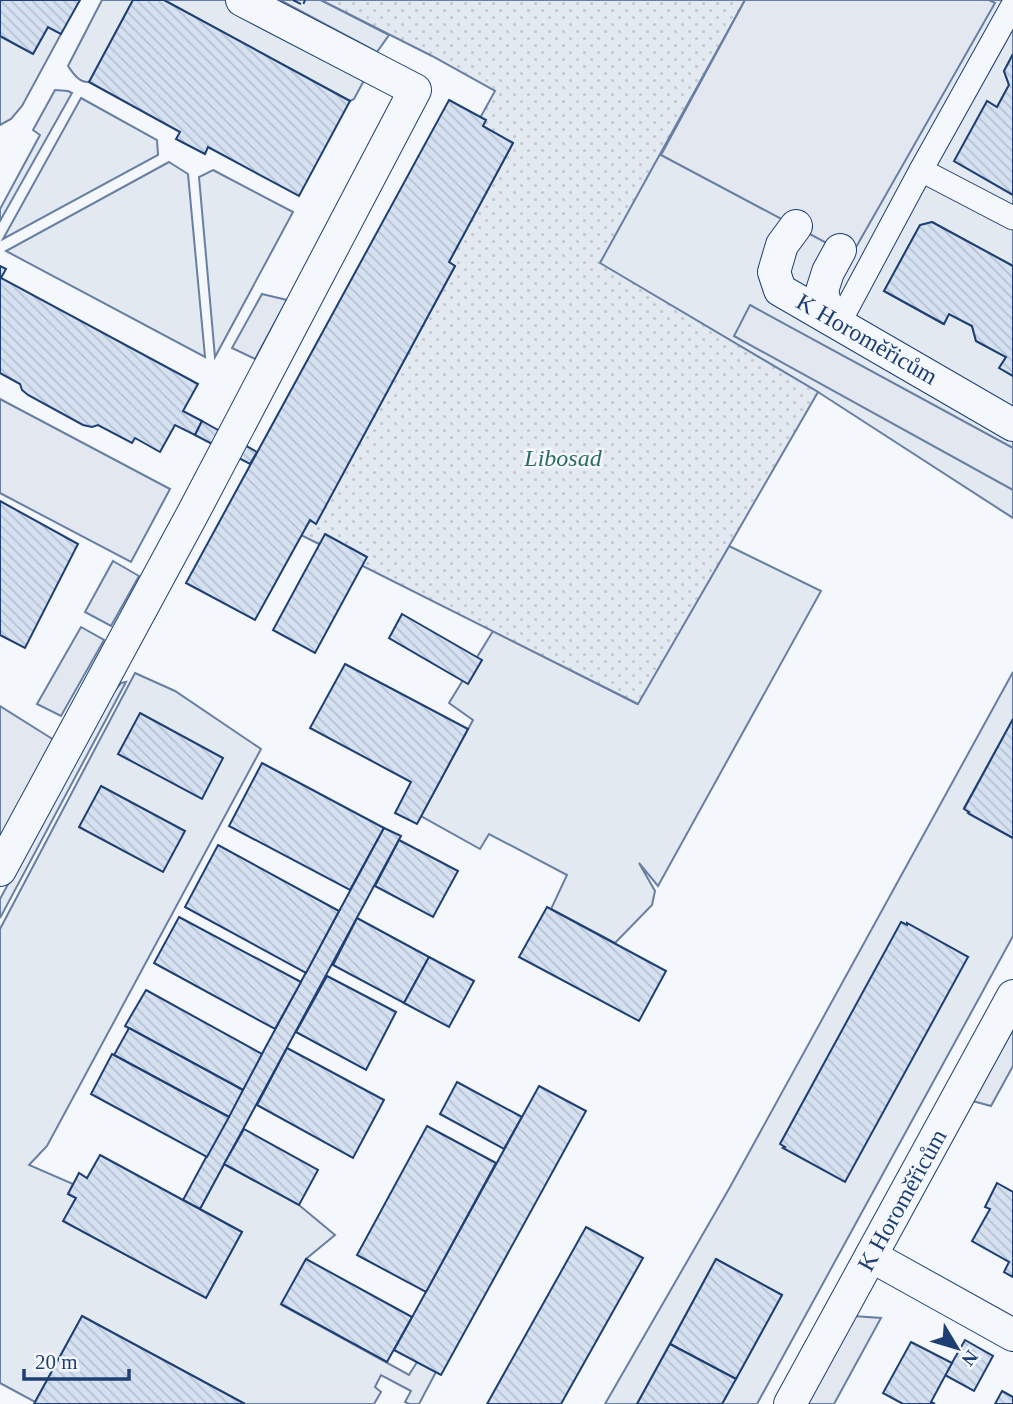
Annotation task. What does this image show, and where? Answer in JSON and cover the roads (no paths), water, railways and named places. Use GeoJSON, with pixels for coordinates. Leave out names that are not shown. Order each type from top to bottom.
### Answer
{"type":"FeatureCollection","features":[{"type":"Feature","properties":{"kind":"street"},"geometry":{"type":"LineString","coordinates":[[0,870],[192,515],[415,90],[242,0]]}},
{"type":"Feature","properties":{"kind":"street"},"geometry":{"type":"LineString","coordinates":[[834,321],[1013,5]]}},
{"type":"Feature","properties":{"kind":"street"},"geometry":{"type":"LineString","coordinates":[[921,170],[1013,218]]}},
{"type":"Feature","properties":{"kind":"street","name":"K Horoměřicům"},"geometry":{"type":"LineString","coordinates":[[796,226],[782,245],[774,272],[780,289],[1013,425]]}},
{"type":"Feature","properties":{"kind":"street"},"geometry":{"type":"LineString","coordinates":[[834,321],[822,291],[828,272],[840,250]]}},
{"type":"Feature","properties":{"kind":"street","name":"K Horoměřicům"},"geometry":{"type":"LineString","coordinates":[[790,1404],[1013,996]]}},
{"type":"Feature","properties":{"kind":"street"},"geometry":{"type":"LineString","coordinates":[[871,1256],[1013,1335]]}},
{"type":"Feature","properties":{"kind":"park label","name":"Libosad"},"geometry":{"type":"Point","coordinates":[563,458]}}]}
